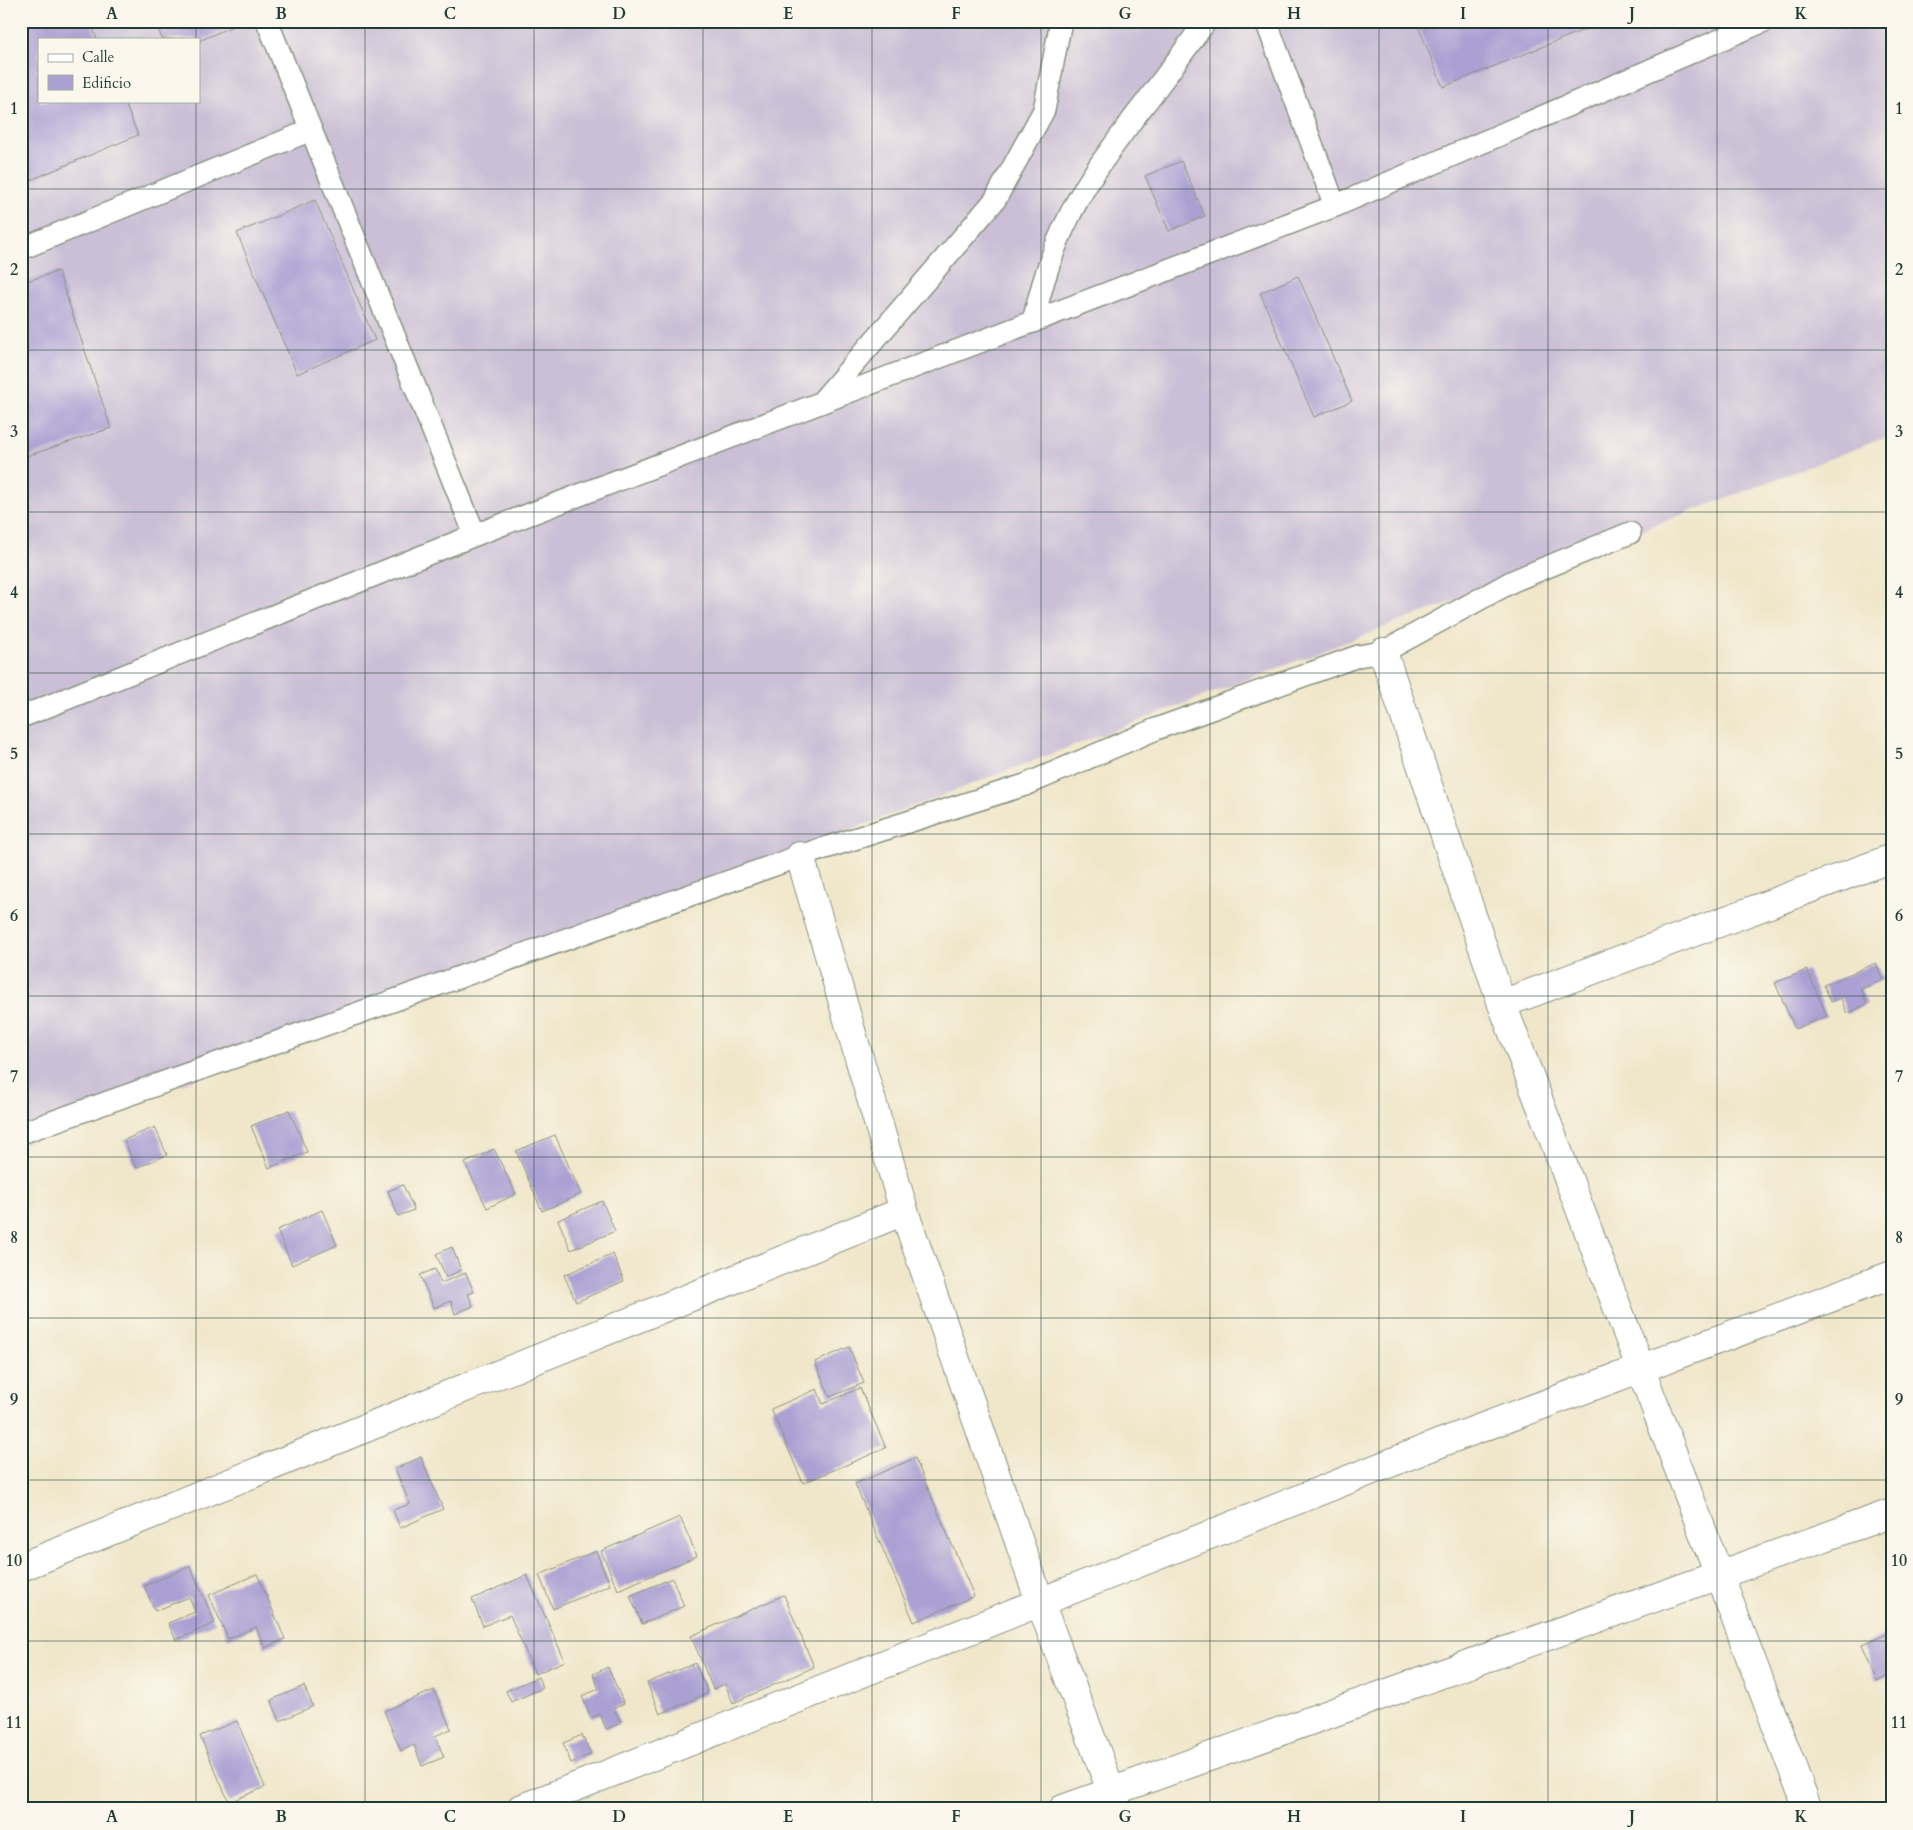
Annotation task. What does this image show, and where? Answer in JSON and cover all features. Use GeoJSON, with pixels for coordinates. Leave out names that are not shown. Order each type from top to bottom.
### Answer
{"type":"FeatureCollection","features":[{"type":"Feature","properties":{"kind":"street"},"geometry":{"type":"LineString","coordinates":[[1383,652],[1502,1004],[1808,1809]]}},
{"type":"Feature","properties":{"kind":"street"},"geometry":{"type":"LineString","coordinates":[[800,856],[904,1211],[1040,1602],[1114,1800]]}},
{"type":"Feature","properties":{"kind":"street"},"geometry":{"type":"LineString","coordinates":[[1502,1004],[1892,858]]}},
{"type":"Feature","properties":{"kind":"street"},"geometry":{"type":"LineString","coordinates":[[21,1567],[904,1211]]}},
{"type":"Feature","properties":{"kind":"street"},"geometry":{"type":"LineString","coordinates":[[520,1809],[1443,1442],[1892,1275]]}},
{"type":"Feature","properties":{"kind":"street"},"geometry":{"type":"LineString","coordinates":[[1063,1809],[1114,1800],[1719,1575],[1892,1514]]}},
{"type":"Feature","properties":{"kind":"lane"},"geometry":{"type":"LineString","coordinates":[[267,21],[475,535]]}},
{"type":"Feature","properties":{"kind":"lane"},"geometry":{"type":"LineString","coordinates":[[820,403],[995,200],[1044,110],[1061,21]]}},
{"type":"Feature","properties":{"kind":"lane"},"geometry":{"type":"LineString","coordinates":[[1033,322],[1040,290],[1050,259],[1067,221],[1086,186],[1206,21]]}},
{"type":"Feature","properties":{"kind":"lane"},"geometry":{"type":"LineString","coordinates":[[1266,21],[1335,206]]}},
{"type":"Feature","properties":{"kind":"lane"},"geometry":{"type":"LineString","coordinates":[[21,717],[475,535],[1335,206],[1764,21]]}},
{"type":"Feature","properties":{"kind":"lane"},"geometry":{"type":"LineString","coordinates":[[21,249],[311,130]]}},
{"type":"Feature","properties":{"kind":"lane"},"geometry":{"type":"LineString","coordinates":[[21,1133],[800,856],[1025,785],[1156,729],[1358,656],[1383,652],[1513,581],[1630,534]]}},
{"type":"Feature","properties":{"kind":"shaded area"},"geometry":{"type":"Polygon","coordinates":[[[21,21],[1892,21],[1892,435],[21,1145],[21,21]]]}},
{"type":"Feature","properties":{"kind":"building"},"geometry":{"type":"Polygon","coordinates":[[[21,21],[90,21],[97,38],[38,38],[38,102],[124,102],[138,135],[21,184],[21,21]]]}},
{"type":"Feature","properties":{"kind":"building"},"geometry":{"type":"Polygon","coordinates":[[[155,21],[244,21],[200,41],[200,38],[162,38],[155,21]]]}},
{"type":"Feature","properties":{"kind":"building"},"geometry":{"type":"Polygon","coordinates":[[[1416,21],[1600,21],[1601,23],[1443,87],[1416,21]]]}},
{"type":"Feature","properties":{"kind":"building"},"geometry":{"type":"Polygon","coordinates":[[[1181,161],[1205,216],[1169,231],[1145,176],[1181,161]]]}},
{"type":"Feature","properties":{"kind":"building"},"geometry":{"type":"Polygon","coordinates":[[[315,200],[375,340],[297,374],[237,233],[315,200]]]}},
{"type":"Feature","properties":{"kind":"building"},"geometry":{"type":"Polygon","coordinates":[[[58,271],[111,428],[21,458],[21,283],[58,271]]]}},
{"type":"Feature","properties":{"kind":"building"},"geometry":{"type":"Polygon","coordinates":[[[1298,276],[1352,401],[1314,417],[1260,293],[1298,276]]]}},
{"type":"Feature","properties":{"kind":"building"},"geometry":{"type":"Polygon","coordinates":[[[1876,963],[1883,980],[1861,989],[1867,1004],[1847,1014],[1841,998],[1831,1002],[1824,985],[1876,963]]]}},
{"type":"Feature","properties":{"kind":"building"},"geometry":{"type":"Polygon","coordinates":[[[1807,970],[1827,1016],[1795,1029],[1775,983],[1807,970]]]}},
{"type":"Feature","properties":{"kind":"building"},"geometry":{"type":"Polygon","coordinates":[[[289,1110],[307,1152],[269,1168],[251,1126],[289,1110]]]}},
{"type":"Feature","properties":{"kind":"building"},"geometry":{"type":"Polygon","coordinates":[[[155,1127],[167,1155],[136,1168],[124,1140],[155,1127]]]}},
{"type":"Feature","properties":{"kind":"building"},"geometry":{"type":"Polygon","coordinates":[[[555,1135],[581,1194],[542,1211],[516,1151],[555,1135]]]}},
{"type":"Feature","properties":{"kind":"building"},"geometry":{"type":"Polygon","coordinates":[[[494,1149],[516,1194],[487,1208],[465,1163],[494,1149]]]}},
{"type":"Feature","properties":{"kind":"building"},"geometry":{"type":"Polygon","coordinates":[[[403,1185],[414,1210],[398,1216],[388,1191],[403,1185]]]}},
{"type":"Feature","properties":{"kind":"building"},"geometry":{"type":"Polygon","coordinates":[[[602,1201],[615,1231],[571,1250],[558,1220],[602,1201]]]}},
{"type":"Feature","properties":{"kind":"building"},"geometry":{"type":"Polygon","coordinates":[[[322,1210],[337,1245],[292,1265],[277,1230],[322,1210]]]}},
{"type":"Feature","properties":{"kind":"building"},"geometry":{"type":"Polygon","coordinates":[[[452,1247],[461,1270],[446,1277],[436,1254],[452,1247]]]}},
{"type":"Feature","properties":{"kind":"building"},"geometry":{"type":"Polygon","coordinates":[[[613,1254],[624,1281],[576,1302],[564,1275],[613,1254]]]}},
{"type":"Feature","properties":{"kind":"building"},"geometry":{"type":"Polygon","coordinates":[[[435,1269],[441,1283],[466,1273],[474,1292],[468,1294],[473,1306],[455,1314],[451,1301],[434,1308],[420,1275],[435,1269]]]}},
{"type":"Feature","properties":{"kind":"building"},"geometry":{"type":"Polygon","coordinates":[[[849,1347],[864,1383],[830,1397],[815,1362],[849,1347]]]}},
{"type":"Feature","properties":{"kind":"building"},"geometry":{"type":"Polygon","coordinates":[[[860,1388],[886,1448],[803,1483],[771,1409],[817,1389],[823,1404],[860,1388]]]}},
{"type":"Feature","properties":{"kind":"building"},"geometry":{"type":"Polygon","coordinates":[[[421,1457],[443,1509],[400,1528],[393,1510],[410,1504],[395,1469],[421,1457]]]}},
{"type":"Feature","properties":{"kind":"building"},"geometry":{"type":"Polygon","coordinates":[[[915,1458],[974,1596],[914,1622],[855,1484],[915,1458]]]}},
{"type":"Feature","properties":{"kind":"building"},"geometry":{"type":"Polygon","coordinates":[[[680,1517],[697,1556],[618,1590],[601,1551],[680,1517]]]}},
{"type":"Feature","properties":{"kind":"building"},"geometry":{"type":"Polygon","coordinates":[[[596,1551],[610,1585],[553,1609],[539,1575],[596,1551]]]}},
{"type":"Feature","properties":{"kind":"building"},"geometry":{"type":"Polygon","coordinates":[[[190,1566],[215,1623],[176,1640],[168,1623],[195,1612],[189,1597],[155,1611],[144,1586],[190,1566]]]}},
{"type":"Feature","properties":{"kind":"building"},"geometry":{"type":"Polygon","coordinates":[[[257,1574],[285,1639],[265,1648],[256,1627],[228,1639],[209,1595],[257,1574]]]}},
{"type":"Feature","properties":{"kind":"building"},"geometry":{"type":"Polygon","coordinates":[[[527,1575],[565,1661],[535,1674],[510,1615],[483,1626],[472,1599],[527,1575]]]}},
{"type":"Feature","properties":{"kind":"building"},"geometry":{"type":"Polygon","coordinates":[[[672,1578],[684,1606],[642,1624],[630,1596],[672,1578]]]}},
{"type":"Feature","properties":{"kind":"building"},"geometry":{"type":"Polygon","coordinates":[[[784,1595],[814,1667],[733,1703],[725,1684],[713,1689],[691,1636],[784,1595]]]}},
{"type":"Feature","properties":{"kind":"building"},"geometry":{"type":"Polygon","coordinates":[[[1887,1634],[1892,1644],[1892,1675],[1877,1681],[1862,1645],[1887,1634]]]}},
{"type":"Feature","properties":{"kind":"building"},"geometry":{"type":"Polygon","coordinates":[[[695,1663],[708,1693],[660,1714],[647,1683],[695,1663]]]}},
{"type":"Feature","properties":{"kind":"building"},"geometry":{"type":"Polygon","coordinates":[[[608,1667],[624,1704],[614,1708],[621,1723],[606,1729],[600,1714],[591,1718],[582,1696],[599,1689],[593,1674],[608,1667]]]}},
{"type":"Feature","properties":{"kind":"building"},"geometry":{"type":"Polygon","coordinates":[[[538,1677],[543,1688],[511,1702],[506,1691],[538,1677]]]}},
{"type":"Feature","properties":{"kind":"building"},"geometry":{"type":"Polygon","coordinates":[[[304,1686],[313,1706],[280,1721],[271,1700],[304,1686]]]}},
{"type":"Feature","properties":{"kind":"building"},"geometry":{"type":"Polygon","coordinates":[[[434,1690],[451,1729],[435,1736],[444,1757],[422,1766],[414,1745],[401,1751],[384,1711],[434,1690]]]}},
{"type":"Feature","properties":{"kind":"building"},"geometry":{"type":"Polygon","coordinates":[[[237,1721],[265,1787],[229,1802],[200,1736],[237,1721]]]}},
{"type":"Feature","properties":{"kind":"building"},"geometry":{"type":"Polygon","coordinates":[[[582,1735],[591,1754],[571,1763],[563,1743],[582,1735]]]}}]}
